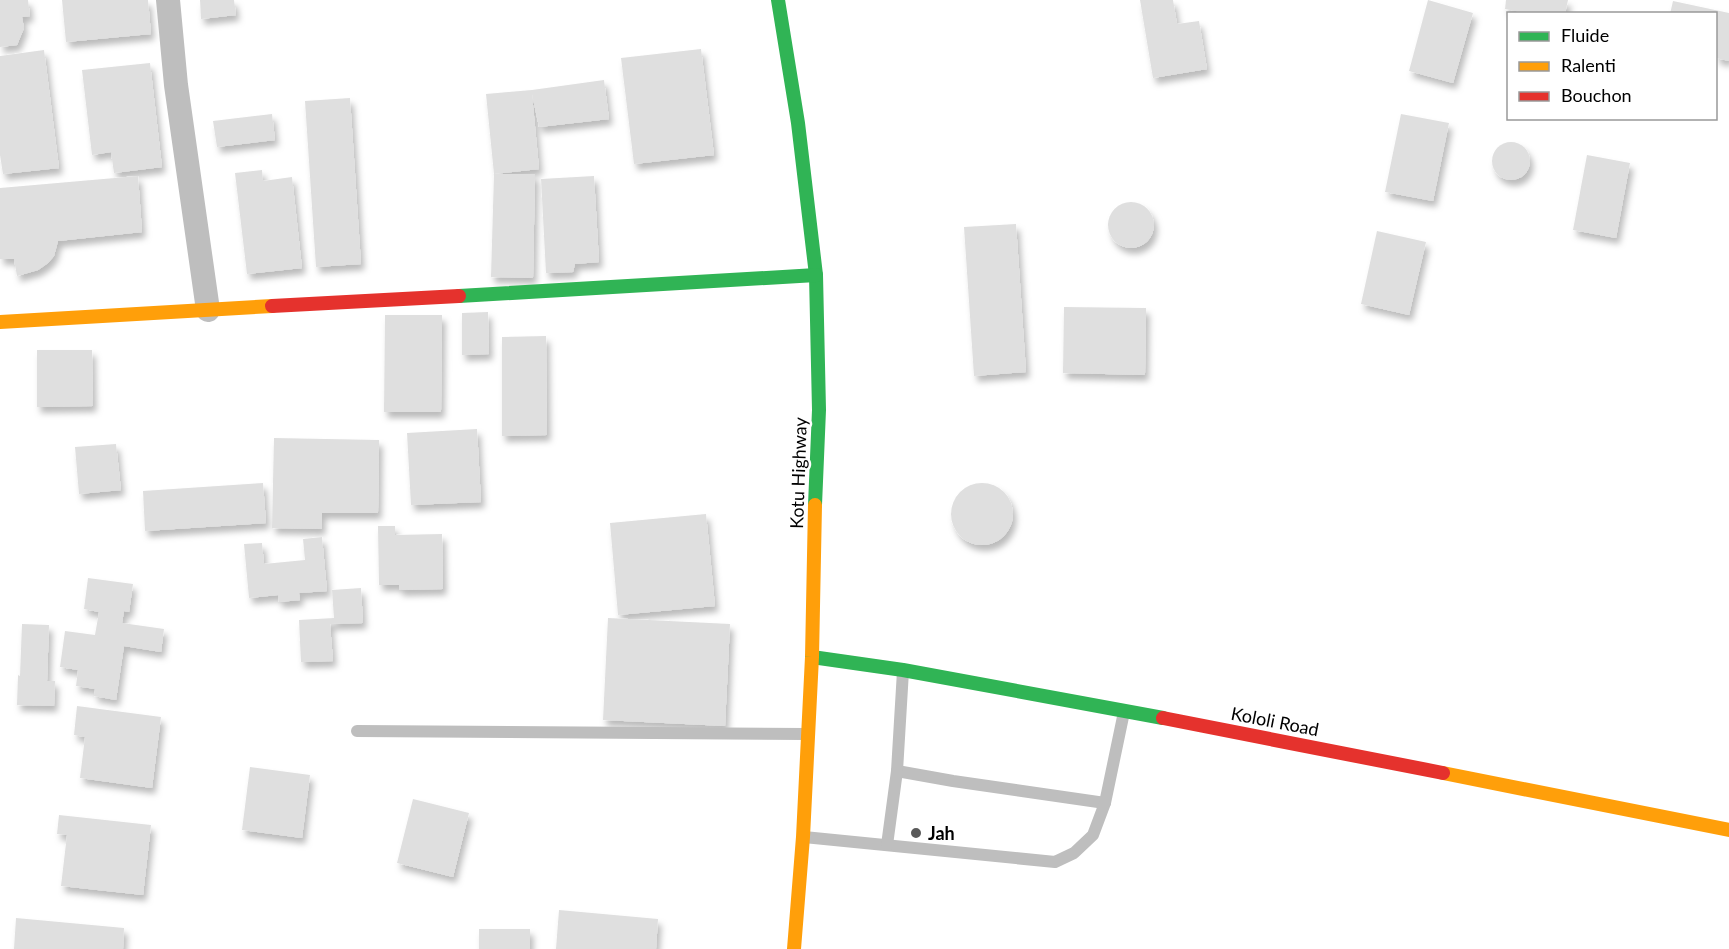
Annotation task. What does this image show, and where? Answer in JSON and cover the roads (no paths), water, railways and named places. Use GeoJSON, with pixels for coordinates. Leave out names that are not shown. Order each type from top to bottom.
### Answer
{"type":"FeatureCollection","features":[{"type":"Feature","properties":{"kind":"street"},"geometry":{"type":"LineString","coordinates":[[168,0],[176,85],[208,310]]}},
{"type":"Feature","properties":{"kind":"street","name":"Kotu Highway"},"geometry":{"type":"LineString","coordinates":[[777,0],[783,21],[798,123],[816,275],[819,410],[812,657],[803,837],[794,949]]}},
{"type":"Feature","properties":{"kind":"street"},"geometry":{"type":"LineString","coordinates":[[0,322],[816,275]]}},
{"type":"Feature","properties":{"kind":"street","name":"Kololi Road"},"geometry":{"type":"LineString","coordinates":[[812,657],[903,670],[1125,710],[1729,830]]}},
{"type":"Feature","properties":{"kind":"lane"},"geometry":{"type":"LineString","coordinates":[[887,845],[897,771],[903,670]]}},
{"type":"Feature","properties":{"kind":"lane"},"geometry":{"type":"LineString","coordinates":[[803,837],[1055,862],[1074,853],[1093,836],[1105,803],[1125,710]]}},
{"type":"Feature","properties":{"kind":"lane"},"geometry":{"type":"LineString","coordinates":[[357,731],[808,734]]}},
{"type":"Feature","properties":{"kind":"lane"},"geometry":{"type":"LineString","coordinates":[[897,771],[1105,803]]}},
{"type":"Feature","properties":{"kind":"place","name":"Jah"},"geometry":{"type":"Point","coordinates":[916,833]}}]}
